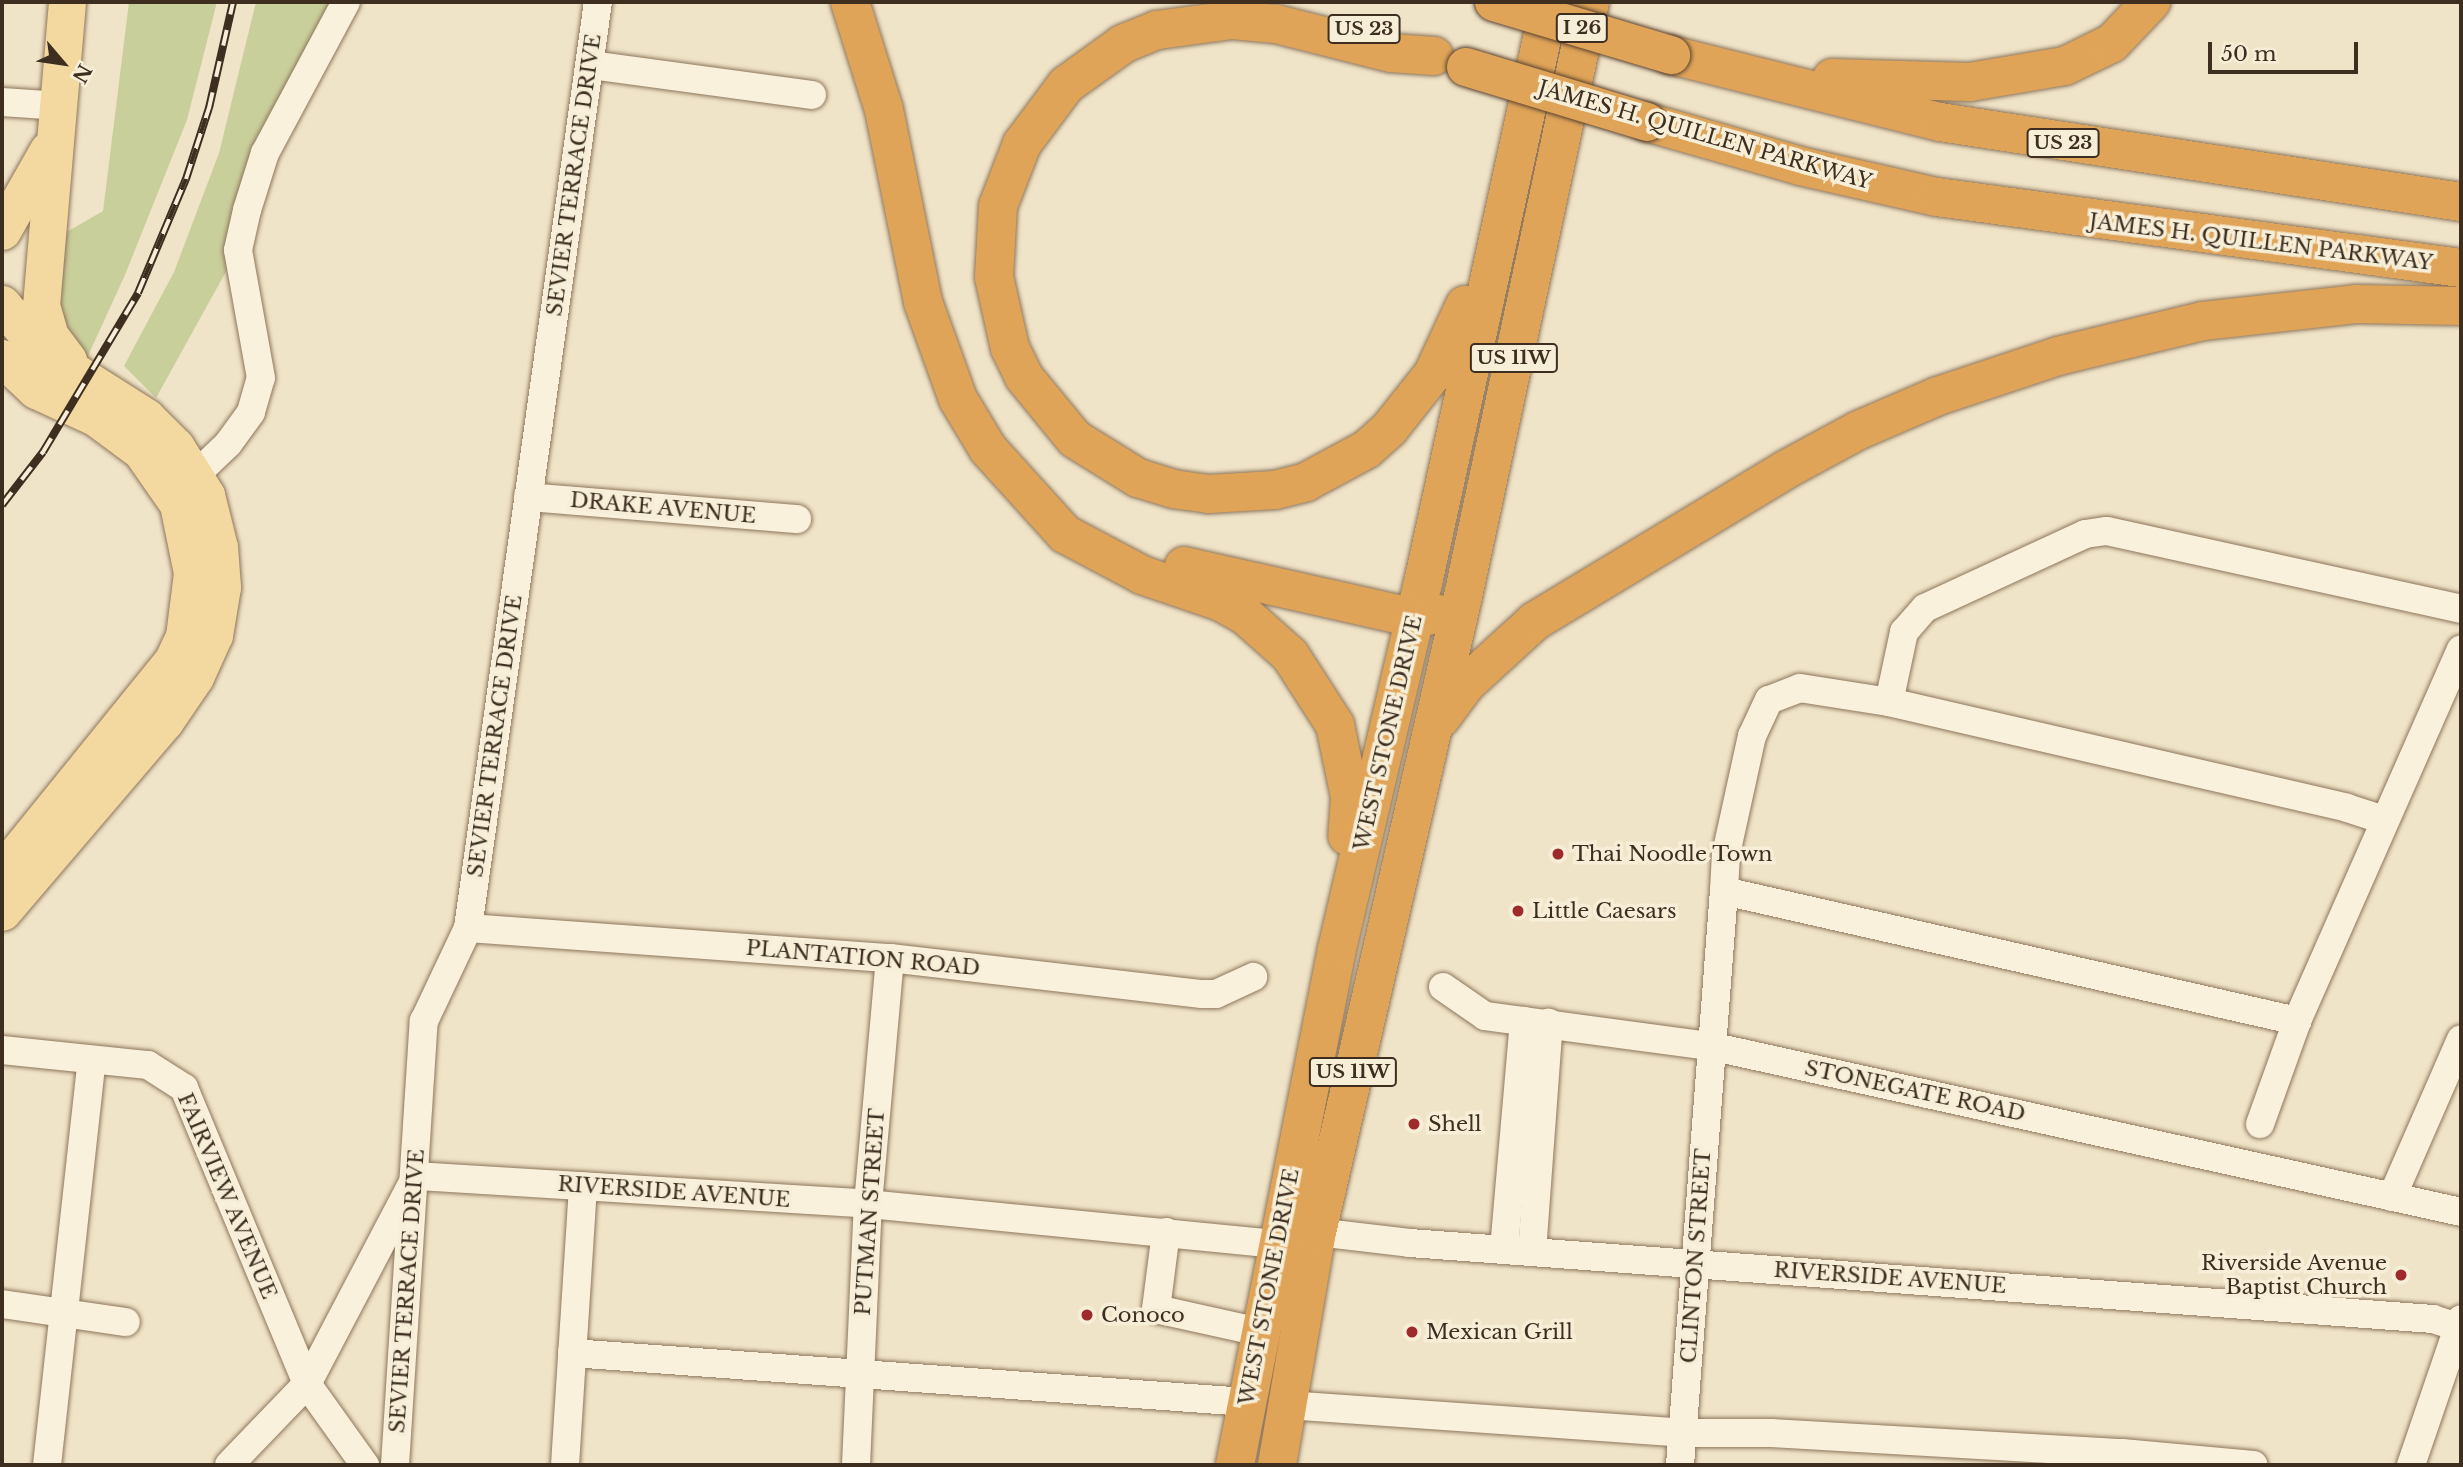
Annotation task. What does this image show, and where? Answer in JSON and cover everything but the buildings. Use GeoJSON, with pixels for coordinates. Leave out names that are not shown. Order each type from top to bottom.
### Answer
{"type":"FeatureCollection","features":[{"type":"Feature","properties":{"kind":"highway"},"geometry":{"type":"LineString","coordinates":[[850,2],[884,110],[923,302],[939,356],[988,449],[1024,493],[1065,534],[1096,554],[1221,601],[1246,616],[1305,675],[1335,725],[1350,797],[1337,949]]}},
{"type":"Feature","properties":{"kind":"highway","name":"JAMES H. QUILLEN PARKWAY"},"geometry":{"type":"LineString","coordinates":[[1294,2],[1450,61],[1800,166],[1937,197],[2461,268]]}},
{"type":"Feature","properties":{"kind":"highway","name":"I 26"},"geometry":{"type":"LineString","coordinates":[[1494,2],[1671,55]]}},
{"type":"Feature","properties":{"kind":"highway","name":"WEST STONE DRIVE"},"geometry":{"type":"LineString","coordinates":[[1235,1465],[1276,1244],[1337,949],[1415,618],[1550,2]]}},
{"type":"Feature","properties":{"kind":"highway","name":"WEST STONE DRIVE"},"geometry":{"type":"LineString","coordinates":[[1276,1465],[1317,1232],[1434,728],[1590,2]]}},
{"type":"Feature","properties":{"kind":"highway"},"geometry":{"type":"LineString","coordinates":[[1566,116],[1614,2]]}},
{"type":"Feature","properties":{"kind":"highway"},"geometry":{"type":"LineString","coordinates":[[1671,55],[1844,79],[1970,82],[2030,74],[2087,59],[2112,43],[2151,2]]}},
{"type":"Feature","properties":{"kind":"highway"},"geometry":{"type":"LineString","coordinates":[[1450,61],[1391,53],[1276,24],[1232,20],[1187,23],[1123,44],[1066,85],[1022,144],[1007,175],[998,206],[994,277],[1003,324],[1024,377],[1075,439],[1138,478],[1173,489],[1209,494],[1275,490],[1306,482],[1367,449],[1415,401],[1448,349],[1520,137]]}},
{"type":"Feature","properties":{"kind":"highway","name":"US 23"},"geometry":{"type":"LineString","coordinates":[[1671,55],[1940,122],[2461,202]]}},
{"type":"Feature","properties":{"kind":"highway"},"geometry":{"type":"LineString","coordinates":[[1434,728],[1466,684],[1535,621],[1785,470],[1859,430],[1938,396],[2058,356],[2203,321],[2356,304],[2461,306]]}},
{"type":"Feature","properties":{"kind":"highway"},"geometry":{"type":"LineString","coordinates":[[1024,493],[1073,523],[1132,551],[1415,618],[1452,609],[1462,601]]}},
{"type":"Feature","properties":{"kind":"highway"},"geometry":{"type":"LineString","coordinates":[[1317,1232],[1306,1220],[1301,1200],[1337,1026],[1329,995]]}},
{"type":"Feature","properties":{"kind":"highway"},"geometry":{"type":"LineString","coordinates":[[1276,1244],[1292,1268],[1275,1366],[1287,1405]]}},
{"type":"Feature","properties":{"kind":"main road"},"geometry":{"type":"LineString","coordinates":[[66,2],[41,305],[50,337],[75,369]]}},
{"type":"Feature","properties":{"kind":"main road"},"geometry":{"type":"LineString","coordinates":[[2,185],[32,155],[55,119]]}},
{"type":"Feature","properties":{"kind":"main road"},"geometry":{"type":"LineString","coordinates":[[2,231],[55,119]]}},
{"type":"Feature","properties":{"kind":"main road"},"geometry":{"type":"LineString","coordinates":[[2,304],[39,349],[75,369],[146,417],[176,447],[185,486],[192,573],[186,625],[173,660],[2,870]]}},
{"type":"Feature","properties":{"kind":"main road"},"geometry":{"type":"LineString","coordinates":[[2,358],[19,385],[120,432],[185,486],[214,523],[222,587],[214,635],[195,677],[165,721],[2,912]]}},
{"type":"Feature","properties":{"kind":"street"},"geometry":{"type":"LineString","coordinates":[[185,486],[251,412],[261,378],[239,250],[247,210],[265,153],[346,2]]}},
{"type":"Feature","properties":{"kind":"street","name":"SEVIER TERRACE DRIVE"},"geometry":{"type":"LineString","coordinates":[[395,1465],[416,1176],[424,1021],[468,928],[592,65],[598,2]]}},
{"type":"Feature","properties":{"kind":"street"},"geometry":{"type":"LineString","coordinates":[[592,65],[812,95]]}},
{"type":"Feature","properties":{"kind":"street"},"geometry":{"type":"LineString","coordinates":[[2,102],[46,105],[55,119]]}},
{"type":"Feature","properties":{"kind":"street","name":"DRAKE AVENUE"},"geometry":{"type":"LineString","coordinates":[[528,497],[797,519]]}},
{"type":"Feature","properties":{"kind":"street"},"geometry":{"type":"LineString","coordinates":[[1889,702],[1904,632],[1924,608],[2085,534],[2107,531],[2461,609]]}},
{"type":"Feature","properties":{"kind":"street"},"geometry":{"type":"LineString","coordinates":[[2260,1124],[2297,1021],[2383,820],[2461,650]]}},
{"type":"Feature","properties":{"kind":"street","name":"CLINTON STREET"},"geometry":{"type":"LineString","coordinates":[[1680,1465],[1698,1263],[1710,1046],[1726,854],[1752,736],[1769,700],[1800,688],[1889,702],[2347,808],[2383,820]]}},
{"type":"Feature","properties":{"kind":"street"},"geometry":{"type":"LineString","coordinates":[[1724,891],[2297,1021]]}},
{"type":"Feature","properties":{"kind":"street","name":"PLANTATION ROAD"},"geometry":{"type":"LineString","coordinates":[[468,928],[890,958],[1202,994],[1216,993],[1253,977]]}},
{"type":"Feature","properties":{"kind":"street","name":"PUTMAN STREET"},"geometry":{"type":"LineString","coordinates":[[856,1465],[868,1204],[890,958]]}},
{"type":"Feature","properties":{"kind":"street","name":"STONEGATE ROAD"},"geometry":{"type":"LineString","coordinates":[[1443,987],[1485,1016],[1710,1046],[2461,1212]]}},
{"type":"Feature","properties":{"kind":"street"},"geometry":{"type":"LineString","coordinates":[[1504,1249],[1537,1022]]}},
{"type":"Feature","properties":{"kind":"street"},"geometry":{"type":"LineString","coordinates":[[1532,1252],[1537,1022]]}},
{"type":"Feature","properties":{"kind":"street"},"geometry":{"type":"LineString","coordinates":[[2392,1197],[2461,1039]]}},
{"type":"Feature","properties":{"kind":"street","name":"FAIRVIEW AVENUE"},"geometry":{"type":"LineString","coordinates":[[2,1050],[148,1065],[184,1088],[307,1384],[365,1465]]}},
{"type":"Feature","properties":{"kind":"street"},"geometry":{"type":"LineString","coordinates":[[47,1465],[92,1059]]}},
{"type":"Feature","properties":{"kind":"street"},"geometry":{"type":"LineString","coordinates":[[229,1465],[307,1384],[416,1176]]}},
{"type":"Feature","properties":{"kind":"street","name":"RIVERSIDE AVENUE"},"geometry":{"type":"LineString","coordinates":[[416,1176],[868,1204],[1276,1244]]}},
{"type":"Feature","properties":{"kind":"street"},"geometry":{"type":"LineString","coordinates":[[565,1465],[583,1186]]}},
{"type":"Feature","properties":{"kind":"street","name":"RIVERSIDE AVENUE"},"geometry":{"type":"LineString","coordinates":[[1317,1232],[1532,1252],[2432,1319],[2460,1324]]}},
{"type":"Feature","properties":{"kind":"street"},"geometry":{"type":"LineString","coordinates":[[1166,1233],[1156,1309],[1260,1332]]}},
{"type":"Feature","properties":{"kind":"street"},"geometry":{"type":"LineString","coordinates":[[2,1304],[126,1322]]}},
{"type":"Feature","properties":{"kind":"street"},"geometry":{"type":"LineString","coordinates":[[2411,1465],[2460,1324]]}},
{"type":"Feature","properties":{"kind":"street"},"geometry":{"type":"LineString","coordinates":[[572,1353],[1246,1402]]}},
{"type":"Feature","properties":{"kind":"street"},"geometry":{"type":"LineString","coordinates":[[1287,1405],[1683,1433],[1771,1433],[2253,1465]]}},
{"type":"Feature","properties":{"kind":"green space"},"geometry":{"type":"Polygon","coordinates":[[[129,2],[217,2],[187,120],[125,275],[82,369],[50,336],[63,234],[103,211],[129,2]]]}},
{"type":"Feature","properties":{"kind":"green space"},"geometry":{"type":"Polygon","coordinates":[[[256,2],[346,2],[297,87],[238,250],[156,398],[124,366],[174,272],[219,153],[256,2]]]}},
{"type":"Feature","properties":{"kind":"railway"},"geometry":{"type":"LineString","coordinates":[[2,505],[43,452],[138,293],[186,179],[209,108],[233,2]]}},
{"type":"Feature","properties":{"kind":"place","name":"Thai Noodle Town"},"geometry":{"type":"Point","coordinates":[1558,854]}},
{"type":"Feature","properties":{"kind":"place","name":"Little Caesars"},"geometry":{"type":"Point","coordinates":[1518,911]}},
{"type":"Feature","properties":{"kind":"place","name":"Shell"},"geometry":{"type":"Point","coordinates":[1414,1124]}},
{"type":"Feature","properties":{"kind":"place","name":"Riverside Avenue Baptist Church"},"geometry":{"type":"Point","coordinates":[2401,1275]}},
{"type":"Feature","properties":{"kind":"place","name":"Conoco"},"geometry":{"type":"Point","coordinates":[1087,1315]}},
{"type":"Feature","properties":{"kind":"place","name":"Mexican Grill"},"geometry":{"type":"Point","coordinates":[1412,1332]}}]}
